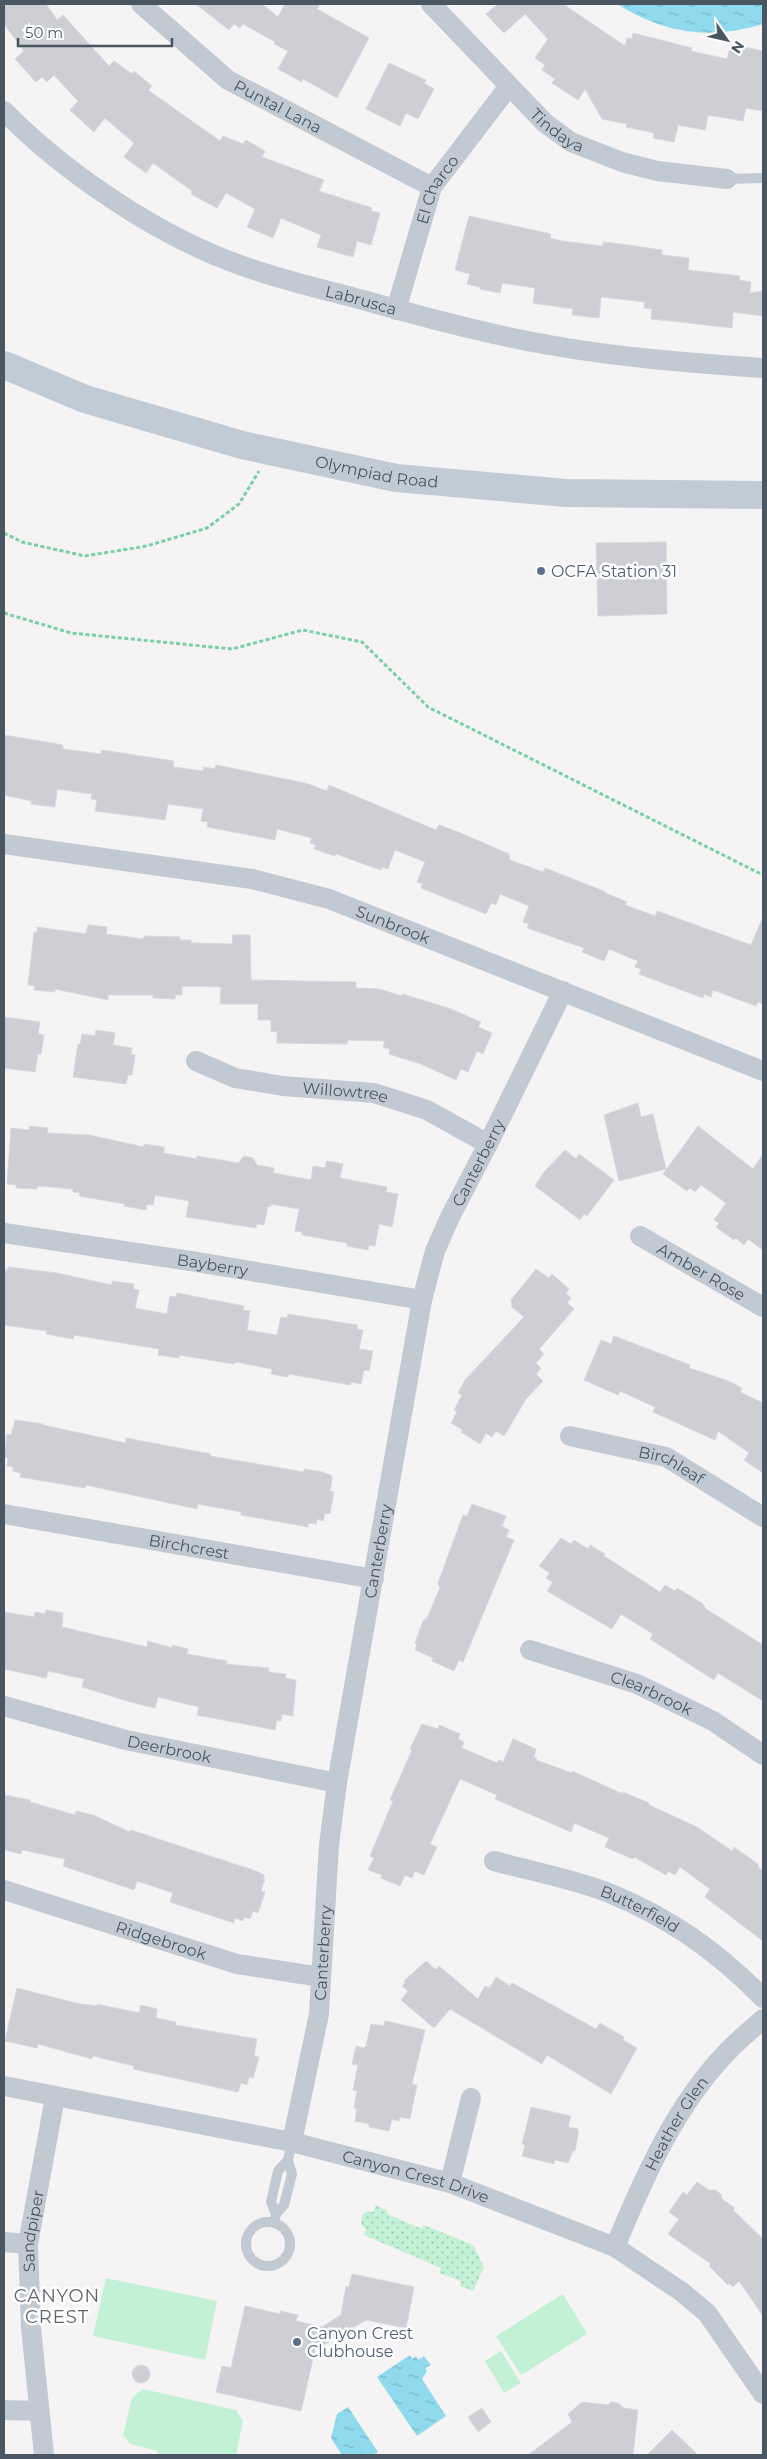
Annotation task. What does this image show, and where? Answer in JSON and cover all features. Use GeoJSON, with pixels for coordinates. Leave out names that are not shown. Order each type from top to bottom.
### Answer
{"type":"FeatureCollection","features":[{"type":"Feature","properties":{"kind":"main road","name":"Olympiad Road"},"geometry":{"type":"LineString","coordinates":[[4,365],[84,399],[271,452],[405,479],[566,493],[763,495]]}},
{"type":"Feature","properties":{"kind":"street","name":"Puntal Lana"},"geometry":{"type":"LineString","coordinates":[[141,4],[228,80],[432,187]]}},
{"type":"Feature","properties":{"kind":"street","name":"Tindaya"},"geometry":{"type":"LineString","coordinates":[[431,4],[545,123],[571,142],[594,152],[656,171],[727,179]]}},
{"type":"Feature","properties":{"kind":"street","name":"El Charco"},"geometry":{"type":"LineString","coordinates":[[396,310],[432,187],[509,86]]}},
{"type":"Feature","properties":{"kind":"street","name":"Labrusca"},"geometry":{"type":"LineString","coordinates":[[4,111],[43,146],[98,188],[165,231],[201,250],[240,266],[473,331],[556,347],[674,361],[763,368]]}},
{"type":"Feature","properties":{"kind":"street","name":"Sunbrook"},"geometry":{"type":"LineString","coordinates":[[4,844],[252,879],[286,886],[328,899],[563,990],[763,1071]]}},
{"type":"Feature","properties":{"kind":"street","name":"Canterberry"},"geometry":{"type":"LineString","coordinates":[[290,2151],[318,2014],[329,1846],[337,1783],[422,1300],[435,1251],[450,1217],[563,990]]}},
{"type":"Feature","properties":{"kind":"street","name":"Willowtree"},"geometry":{"type":"LineString","coordinates":[[196,1061],[235,1078],[283,1086],[374,1093],[427,1110],[488,1144]]}},
{"type":"Feature","properties":{"kind":"street","name":"Bayberry"},"geometry":{"type":"LineString","coordinates":[[4,1232],[422,1300]]}},
{"type":"Feature","properties":{"kind":"street","name":"Amber Rose"},"geometry":{"type":"LineString","coordinates":[[640,1236],[763,1307]]}},
{"type":"Feature","properties":{"kind":"street","name":"Birchleaf"},"geometry":{"type":"LineString","coordinates":[[570,1436],[666,1457],[763,1517]]}},
{"type":"Feature","properties":{"kind":"street","name":"Birchcrest"},"geometry":{"type":"LineString","coordinates":[[4,1514],[374,1579]]}},
{"type":"Feature","properties":{"kind":"street","name":"Clearbrook"},"geometry":{"type":"LineString","coordinates":[[530,1650],[637,1684],[713,1721],[763,1755]]}},
{"type":"Feature","properties":{"kind":"street","name":"Deerbrook"},"geometry":{"type":"LineString","coordinates":[[4,1706],[126,1740],[337,1783]]}},
{"type":"Feature","properties":{"kind":"street","name":"Butterfield"},"geometry":{"type":"LineString","coordinates":[[494,1861],[607,1892],[658,1916],[713,1950],[763,1998]]}},
{"type":"Feature","properties":{"kind":"street","name":"Ridgebrook"},"geometry":{"type":"LineString","coordinates":[[4,1890],[236,1964],[321,1977]]}},
{"type":"Feature","properties":{"kind":"street","name":"Heather Glen"},"geometry":{"type":"LineString","coordinates":[[616,2247],[638,2192],[672,2127],[700,2085],[731,2047],[763,2019]]}},
{"type":"Feature","properties":{"kind":"street","name":"Canyon Crest Drive"},"geometry":{"type":"LineString","coordinates":[[4,2086],[290,2151],[450,2183],[616,2247],[675,2286],[707,2313],[763,2394]]}},
{"type":"Feature","properties":{"kind":"street","name":"Sandpiper"},"geometry":{"type":"LineString","coordinates":[[44,2455],[31,2328],[28,2244],[55,2097]]}},
{"type":"Feature","properties":{"kind":"street"},"geometry":{"type":"LineString","coordinates":[[450,2183],[471,2098]]}},
{"type":"Feature","properties":{"kind":"street"},"geometry":{"type":"LineString","coordinates":[[4,2242],[28,2244]]}},
{"type":"Feature","properties":{"kind":"street"},"geometry":{"type":"LineString","coordinates":[[4,2410],[39,2412]]}},
{"type":"Feature","properties":{"kind":"lane"},"geometry":{"type":"LineString","coordinates":[[727,179],[763,178]]}},
{"type":"Feature","properties":{"kind":"lane"},"geometry":{"type":"LineString","coordinates":[[275,2218],[254,2226],[247,2238],[246,2245],[251,2258],[263,2266],[278,2264],[288,2253],[290,2238],[275,2218],[271,2202],[278,2171],[290,2151]]}},
{"type":"Feature","properties":{"kind":"path"},"geometry":{"type":"LineString","coordinates":[[4,533],[22,542],[85,556],[147,546],[207,528],[239,504],[271,452]]}},
{"type":"Feature","properties":{"kind":"path"},"geometry":{"type":"LineString","coordinates":[[4,613],[71,633],[232,649],[303,630],[362,642],[428,707],[763,875]]}},
{"type":"Feature","properties":{"kind":"green space"},"geometry":{"type":"Polygon","coordinates":[[[376,2205],[388,2211],[387,2214],[422,2229],[424,2225],[473,2245],[484,2267],[473,2291],[460,2286],[461,2281],[439,2273],[441,2268],[364,2235],[366,2229],[361,2224],[362,2215],[369,2211],[373,2212],[376,2205]]]}},
{"type":"Feature","properties":{"kind":"green space"},"geometry":{"type":"Polygon","coordinates":[[[106,2278],[217,2301],[205,2360],[93,2336],[106,2278]]]}},
{"type":"Feature","properties":{"kind":"green space"},"geometry":{"type":"Polygon","coordinates":[[[563,2294],[587,2334],[521,2375],[496,2336],[563,2294]]]}},
{"type":"Feature","properties":{"kind":"green space"},"geometry":{"type":"Polygon","coordinates":[[[501,2351],[521,2383],[504,2393],[485,2361],[501,2351]]]}},
{"type":"Feature","properties":{"kind":"green space"},"geometry":{"type":"Polygon","coordinates":[[[143,2389],[236,2410],[243,2421],[236,2455],[158,2455],[158,2451],[130,2444],[123,2435],[132,2398],[143,2389]]]}},
{"type":"Feature","properties":{"kind":"water"},"geometry":{"type":"Polygon","coordinates":[[[617,4],[763,4],[763,24],[724,32],[688,31],[652,22],[617,4]]]}},
{"type":"Feature","properties":{"kind":"water"},"geometry":{"type":"Polygon","coordinates":[[[410,2355],[412,2359],[416,2356],[418,2360],[424,2356],[431,2365],[425,2368],[427,2371],[422,2379],[446,2416],[417,2436],[377,2377],[410,2355]]]}},
{"type":"Feature","properties":{"kind":"water"},"geometry":{"type":"Polygon","coordinates":[[[348,2407],[378,2452],[373,2455],[342,2455],[331,2438],[337,2414],[348,2407]]]}},
{"type":"Feature","properties":{"kind":"building"},"geometry":{"type":"Polygon","coordinates":[[[4,4],[46,4],[57,20],[63,15],[109,66],[114,61],[132,74],[134,71],[152,86],[148,90],[220,141],[223,136],[243,144],[246,140],[265,151],[262,157],[324,180],[319,191],[372,208],[371,211],[380,213],[371,245],[357,241],[353,257],[317,247],[321,235],[281,218],[273,238],[247,227],[255,209],[226,193],[217,208],[191,194],[192,191],[153,163],[146,173],[124,157],[134,143],[105,118],[94,132],[70,110],[78,101],[54,75],[47,82],[42,77],[36,82],[15,59],[24,51],[4,24],[4,4]]]}},
{"type":"Feature","properties":{"kind":"building"},"geometry":{"type":"Polygon","coordinates":[[[196,4],[262,4],[278,17],[285,4],[320,4],[317,9],[369,38],[337,98],[303,79],[302,82],[278,69],[288,51],[274,44],[275,42],[243,24],[240,28],[234,24],[229,30],[196,4]]]}},
{"type":"Feature","properties":{"kind":"building"},"geometry":{"type":"Polygon","coordinates":[[[498,4],[563,4],[625,46],[627,38],[632,39],[633,33],[692,48],[691,51],[727,59],[731,44],[763,51],[763,111],[746,108],[743,121],[708,115],[705,130],[678,125],[674,142],[653,138],[654,133],[626,127],[627,124],[602,119],[585,89],[578,100],[552,83],[555,79],[542,70],[545,65],[535,58],[548,39],[525,14],[504,33],[486,14],[498,4]]]}},
{"type":"Feature","properties":{"kind":"building"},"geometry":{"type":"Polygon","coordinates":[[[389,63],[426,80],[424,83],[434,89],[418,119],[406,113],[400,126],[366,109],[389,63]]]}},
{"type":"Feature","properties":{"kind":"building"},"geometry":{"type":"Polygon","coordinates":[[[469,216],[551,234],[550,238],[562,241],[603,246],[603,242],[621,244],[662,250],[662,255],[689,258],[688,270],[740,276],[739,280],[751,282],[750,293],[763,291],[763,316],[733,312],[732,328],[651,319],[652,309],[644,308],[645,302],[601,297],[599,318],[572,315],[573,309],[533,303],[535,288],[502,283],[500,293],[480,289],[480,287],[467,284],[470,274],[455,270],[469,216]]]}},
{"type":"Feature","properties":{"kind":"building"},"geometry":{"type":"Polygon","coordinates":[[[666,542],[667,614],[598,616],[596,543],[666,542]]]}},
{"type":"Feature","properties":{"kind":"building"},"geometry":{"type":"Polygon","coordinates":[[[4,735],[63,745],[63,749],[101,754],[102,750],[174,761],[173,767],[203,771],[204,767],[215,769],[216,765],[305,783],[327,791],[329,785],[436,830],[439,825],[458,832],[509,854],[510,860],[543,872],[545,868],[606,892],[627,902],[625,905],[655,916],[657,911],[751,945],[763,917],[763,1004],[758,1002],[756,1006],[713,990],[711,997],[704,994],[703,998],[639,974],[641,969],[635,967],[638,961],[609,949],[604,961],[582,952],[584,948],[527,928],[529,924],[523,922],[529,906],[500,894],[496,905],[491,903],[486,914],[421,888],[423,884],[417,882],[425,862],[395,850],[388,869],[382,867],[381,870],[336,854],[335,856],[314,849],[316,845],[310,843],[312,838],[277,829],[275,840],[207,827],[208,822],[201,821],[203,809],[168,804],[165,820],[95,811],[97,800],[91,799],[92,794],[57,789],[55,807],[31,804],[32,801],[4,795],[4,735]]]}},
{"type":"Feature","properties":{"kind":"building"},"geometry":{"type":"Polygon","coordinates":[[[88,925],[107,927],[106,934],[144,939],[144,936],[180,937],[180,940],[191,940],[191,943],[232,944],[233,935],[250,935],[251,980],[356,982],[356,988],[379,989],[402,996],[403,994],[451,1009],[481,1022],[478,1027],[492,1033],[483,1054],[477,1051],[468,1072],[461,1069],[456,1080],[421,1064],[389,1054],[390,1049],[383,1047],[385,1041],[348,1040],[347,1044],[277,1043],[277,1031],[271,1032],[271,1020],[258,1020],[258,1004],[220,1004],[221,987],[182,986],[182,995],[175,995],[175,999],[153,998],[153,995],[108,995],[108,1000],[55,989],[55,992],[34,990],[35,986],[28,985],[34,932],[37,933],[37,927],[86,934],[88,925]]]}},
{"type":"Feature","properties":{"kind":"building"},"geometry":{"type":"Polygon","coordinates":[[[4,1017],[40,1022],[38,1034],[44,1035],[41,1054],[38,1054],[35,1072],[4,1068],[4,1017]]]}},
{"type":"Feature","properties":{"kind":"building"},"geometry":{"type":"Polygon","coordinates":[[[96,1030],[115,1033],[113,1045],[132,1048],[131,1055],[135,1055],[132,1075],[128,1075],[126,1084],[73,1077],[78,1044],[80,1045],[82,1034],[95,1036],[96,1030]]]}},
{"type":"Feature","properties":{"kind":"building"},"geometry":{"type":"Polygon","coordinates":[[[638,1103],[641,1117],[653,1114],[666,1169],[619,1181],[604,1115],[638,1103]]]}},
{"type":"Feature","properties":{"kind":"building"},"geometry":{"type":"Polygon","coordinates":[[[30,1126],[48,1128],[47,1133],[89,1135],[144,1147],[144,1144],[164,1147],[164,1153],[197,1159],[197,1156],[238,1163],[244,1156],[253,1158],[257,1165],[274,1168],[273,1173],[311,1180],[313,1166],[325,1168],[327,1161],[343,1164],[340,1178],[387,1187],[386,1192],[398,1194],[392,1227],[379,1224],[375,1246],[369,1245],[368,1250],[347,1246],[347,1243],[302,1235],[302,1232],[295,1231],[299,1209],[271,1204],[271,1207],[268,1206],[264,1225],[257,1224],[256,1228],[186,1217],[189,1201],[155,1195],[153,1205],[147,1204],[146,1210],[124,1206],[125,1204],[79,1196],[80,1193],[73,1192],[73,1189],[38,1186],[37,1189],[16,1188],[16,1185],[7,1184],[11,1128],[29,1130],[30,1126]]]}},
{"type":"Feature","properties":{"kind":"building"},"geometry":{"type":"Polygon","coordinates":[[[698,1126],[753,1169],[763,1154],[763,1250],[748,1239],[744,1245],[736,1238],[734,1240],[716,1227],[719,1223],[714,1220],[726,1203],[701,1185],[695,1192],[690,1188],[687,1191],[663,1174],[698,1126]]]}},
{"type":"Feature","properties":{"kind":"building"},"geometry":{"type":"Polygon","coordinates":[[[565,1150],[576,1159],[579,1154],[614,1180],[587,1216],[584,1214],[580,1220],[535,1186],[544,1172],[565,1150]]]}},
{"type":"Feature","properties":{"kind":"building"},"geometry":{"type":"Polygon","coordinates":[[[8,1267],[57,1273],[112,1285],[112,1281],[134,1284],[133,1289],[139,1290],[135,1308],[167,1314],[170,1296],[176,1297],[177,1293],[244,1306],[243,1310],[250,1311],[247,1330],[277,1335],[281,1317],[287,1318],[288,1314],[357,1325],[357,1329],[363,1330],[359,1349],[373,1351],[369,1371],[364,1370],[361,1384],[351,1382],[350,1385],[289,1374],[288,1377],[271,1374],[272,1369],[236,1362],[234,1364],[179,1355],[179,1358],[158,1355],[159,1349],[74,1335],[73,1339],[46,1334],[47,1331],[4,1325],[4,1270],[8,1270],[8,1267]]]}},
{"type":"Feature","properties":{"kind":"building"},"geometry":{"type":"Polygon","coordinates":[[[536,1269],[549,1278],[552,1274],[569,1289],[566,1293],[571,1298],[567,1303],[574,1309],[539,1349],[544,1354],[536,1363],[541,1368],[536,1374],[543,1381],[526,1399],[504,1436],[496,1431],[492,1437],[486,1433],[480,1444],[451,1423],[457,1412],[454,1410],[462,1395],[458,1393],[465,1380],[524,1317],[512,1307],[511,1300],[536,1269]]]}},
{"type":"Feature","properties":{"kind":"building"},"geometry":{"type":"Polygon","coordinates":[[[614,1336],[690,1365],[689,1368],[726,1380],[742,1388],[740,1392],[763,1403],[763,1473],[744,1460],[749,1453],[718,1431],[715,1440],[653,1412],[655,1407],[620,1391],[618,1395],[584,1380],[601,1340],[611,1344],[614,1336]]]}},
{"type":"Feature","properties":{"kind":"building"},"geometry":{"type":"Polygon","coordinates":[[[15,1420],[43,1424],[126,1443],[126,1438],[211,1454],[210,1456],[304,1472],[304,1469],[322,1472],[331,1475],[332,1479],[330,1491],[334,1492],[330,1514],[325,1513],[323,1521],[317,1519],[316,1524],[308,1523],[308,1527],[241,1515],[241,1512],[198,1504],[197,1509],[86,1485],[85,1488],[20,1477],[21,1473],[13,1471],[13,1467],[7,1466],[8,1458],[4,1457],[7,1434],[11,1435],[15,1420]]]}},
{"type":"Feature","properties":{"kind":"building"},"geometry":{"type":"Polygon","coordinates":[[[472,1504],[506,1516],[502,1526],[509,1530],[506,1537],[514,1540],[463,1662],[459,1660],[454,1671],[432,1661],[433,1658],[415,1650],[417,1644],[415,1643],[423,1621],[427,1618],[440,1588],[438,1583],[463,1515],[467,1516],[472,1504]]]}},
{"type":"Feature","properties":{"kind":"building"},"geometry":{"type":"Polygon","coordinates":[[[561,1538],[571,1544],[574,1540],[588,1549],[590,1545],[660,1592],[665,1585],[675,1591],[677,1588],[763,1645],[763,1701],[718,1673],[714,1680],[650,1639],[653,1634],[621,1614],[612,1629],[547,1591],[553,1582],[546,1578],[550,1573],[539,1566],[561,1538]]]}},
{"type":"Feature","properties":{"kind":"building"},"geometry":{"type":"Polygon","coordinates":[[[46,1610],[63,1613],[62,1627],[147,1647],[148,1641],[172,1648],[172,1645],[188,1649],[187,1654],[227,1661],[226,1664],[269,1668],[268,1672],[286,1674],[285,1678],[296,1680],[293,1716],[282,1714],[281,1721],[277,1720],[275,1730],[197,1715],[199,1707],[158,1697],[155,1708],[127,1701],[82,1687],[84,1679],[48,1671],[46,1678],[4,1669],[4,1612],[34,1617],[35,1612],[45,1614],[46,1610]]]}},
{"type":"Feature","properties":{"kind":"building"},"geometry":{"type":"Polygon","coordinates":[[[422,1724],[438,1729],[439,1725],[460,1734],[458,1739],[464,1742],[462,1748],[497,1763],[499,1760],[503,1762],[513,1739],[536,1749],[534,1757],[537,1758],[536,1760],[572,1773],[572,1771],[623,1794],[623,1792],[649,1803],[649,1805],[697,1827],[732,1851],[734,1847],[759,1865],[758,1867],[763,1871],[763,1941],[705,1897],[710,1889],[680,1867],[675,1875],[668,1871],[666,1875],[634,1857],[633,1859],[605,1847],[609,1838],[574,1823],[571,1832],[495,1799],[497,1795],[460,1779],[430,1844],[437,1847],[424,1875],[415,1871],[412,1878],[405,1875],[400,1886],[381,1878],[382,1875],[368,1870],[374,1858],[370,1856],[393,1801],[390,1800],[422,1724]]]}},
{"type":"Feature","properties":{"kind":"building"},"geometry":{"type":"Polygon","coordinates":[[[4,1795],[30,1800],[30,1802],[75,1815],[76,1811],[93,1815],[130,1832],[131,1830],[256,1871],[264,1875],[263,1879],[265,1879],[261,1891],[265,1892],[258,1913],[253,1911],[250,1919],[244,1917],[243,1921],[235,1918],[234,1923],[170,1902],[173,1893],[137,1881],[134,1890],[63,1866],[65,1859],[22,1850],[21,1854],[4,1850],[4,1795]]]}},
{"type":"Feature","properties":{"kind":"building"},"geometry":{"type":"Polygon","coordinates":[[[426,1961],[436,1970],[439,1966],[478,1999],[485,1986],[490,1988],[496,1977],[510,1986],[512,1983],[596,2029],[600,2023],[624,2037],[623,2040],[637,2048],[611,2094],[547,2055],[542,2064],[450,2009],[434,2028],[401,2000],[408,1991],[402,1986],[405,1983],[404,1981],[426,1961]]]}},
{"type":"Feature","properties":{"kind":"building"},"geometry":{"type":"Polygon","coordinates":[[[17,1988],[80,2004],[97,2006],[97,2004],[139,2013],[141,2005],[157,2009],[156,2018],[176,2022],[175,2025],[257,2039],[254,2056],[259,2057],[253,2078],[249,2077],[247,2085],[241,2083],[238,2092],[133,2069],[134,2066],[93,2056],[92,2059],[38,2044],[37,2048],[5,2041],[17,1988]]]}},
{"type":"Feature","properties":{"kind":"building"},"geometry":{"type":"Polygon","coordinates":[[[385,2021],[425,2030],[412,2084],[417,2085],[410,2119],[400,2117],[399,2121],[392,2119],[389,2131],[369,2127],[369,2124],[355,2121],[357,2109],[354,2108],[357,2091],[353,2090],[358,2065],[352,2064],[356,2046],[364,2048],[366,2046],[371,2024],[384,2026],[385,2021]]]}},
{"type":"Feature","properties":{"kind":"building"},"geometry":{"type":"Polygon","coordinates":[[[531,2107],[571,2116],[568,2127],[578,2129],[578,2135],[575,2151],[573,2151],[568,2163],[555,2160],[554,2164],[522,2156],[525,2145],[522,2144],[531,2107]]]}},
{"type":"Feature","properties":{"kind":"building"},"geometry":{"type":"Polygon","coordinates":[[[697,2182],[709,2190],[715,2190],[721,2194],[722,2199],[735,2208],[733,2210],[763,2239],[763,2316],[739,2281],[733,2287],[729,2283],[728,2285],[709,2266],[711,2264],[668,2234],[679,2219],[669,2212],[683,2192],[687,2195],[697,2182]]]}},
{"type":"Feature","properties":{"kind":"building","name":"Canyon Crest Clubhouse"},"geometry":{"type":"Polygon","coordinates":[[[352,2274],[414,2287],[406,2328],[366,2320],[315,2350],[301,2411],[216,2392],[222,2366],[231,2368],[245,2306],[280,2314],[280,2311],[298,2315],[296,2321],[322,2327],[341,2315],[346,2286],[349,2287],[352,2274]]]}},
{"type":"Feature","properties":{"kind":"building"},"geometry":{"type":"Polygon","coordinates":[[[141,2365],[147,2368],[150,2374],[147,2380],[141,2383],[135,2380],[132,2374],[135,2368],[141,2365]]]}},
{"type":"Feature","properties":{"kind":"building"},"geometry":{"type":"Polygon","coordinates":[[[582,2402],[608,2405],[611,2402],[618,2403],[624,2408],[638,2410],[633,2455],[528,2455],[572,2422],[568,2414],[582,2402]]]}},
{"type":"Feature","properties":{"kind":"building"},"geometry":{"type":"Polygon","coordinates":[[[482,2408],[491,2422],[478,2432],[468,2417],[482,2408]]]}},
{"type":"Feature","properties":{"kind":"building"},"geometry":{"type":"Polygon","coordinates":[[[672,2430],[698,2455],[647,2455],[672,2430]]]}},
{"type":"Feature","properties":{"kind":"place","name":"OCFA Station 31"},"geometry":{"type":"Point","coordinates":[541,571]}},
{"type":"Feature","properties":{"kind":"place","name":"Canyon Crest Clubhouse"},"geometry":{"type":"Point","coordinates":[297,2342]}},
{"type":"Feature","properties":{"kind":"district","name":"CANYON CREST"},"geometry":{"type":"Point","coordinates":[57,2306]}}]}
